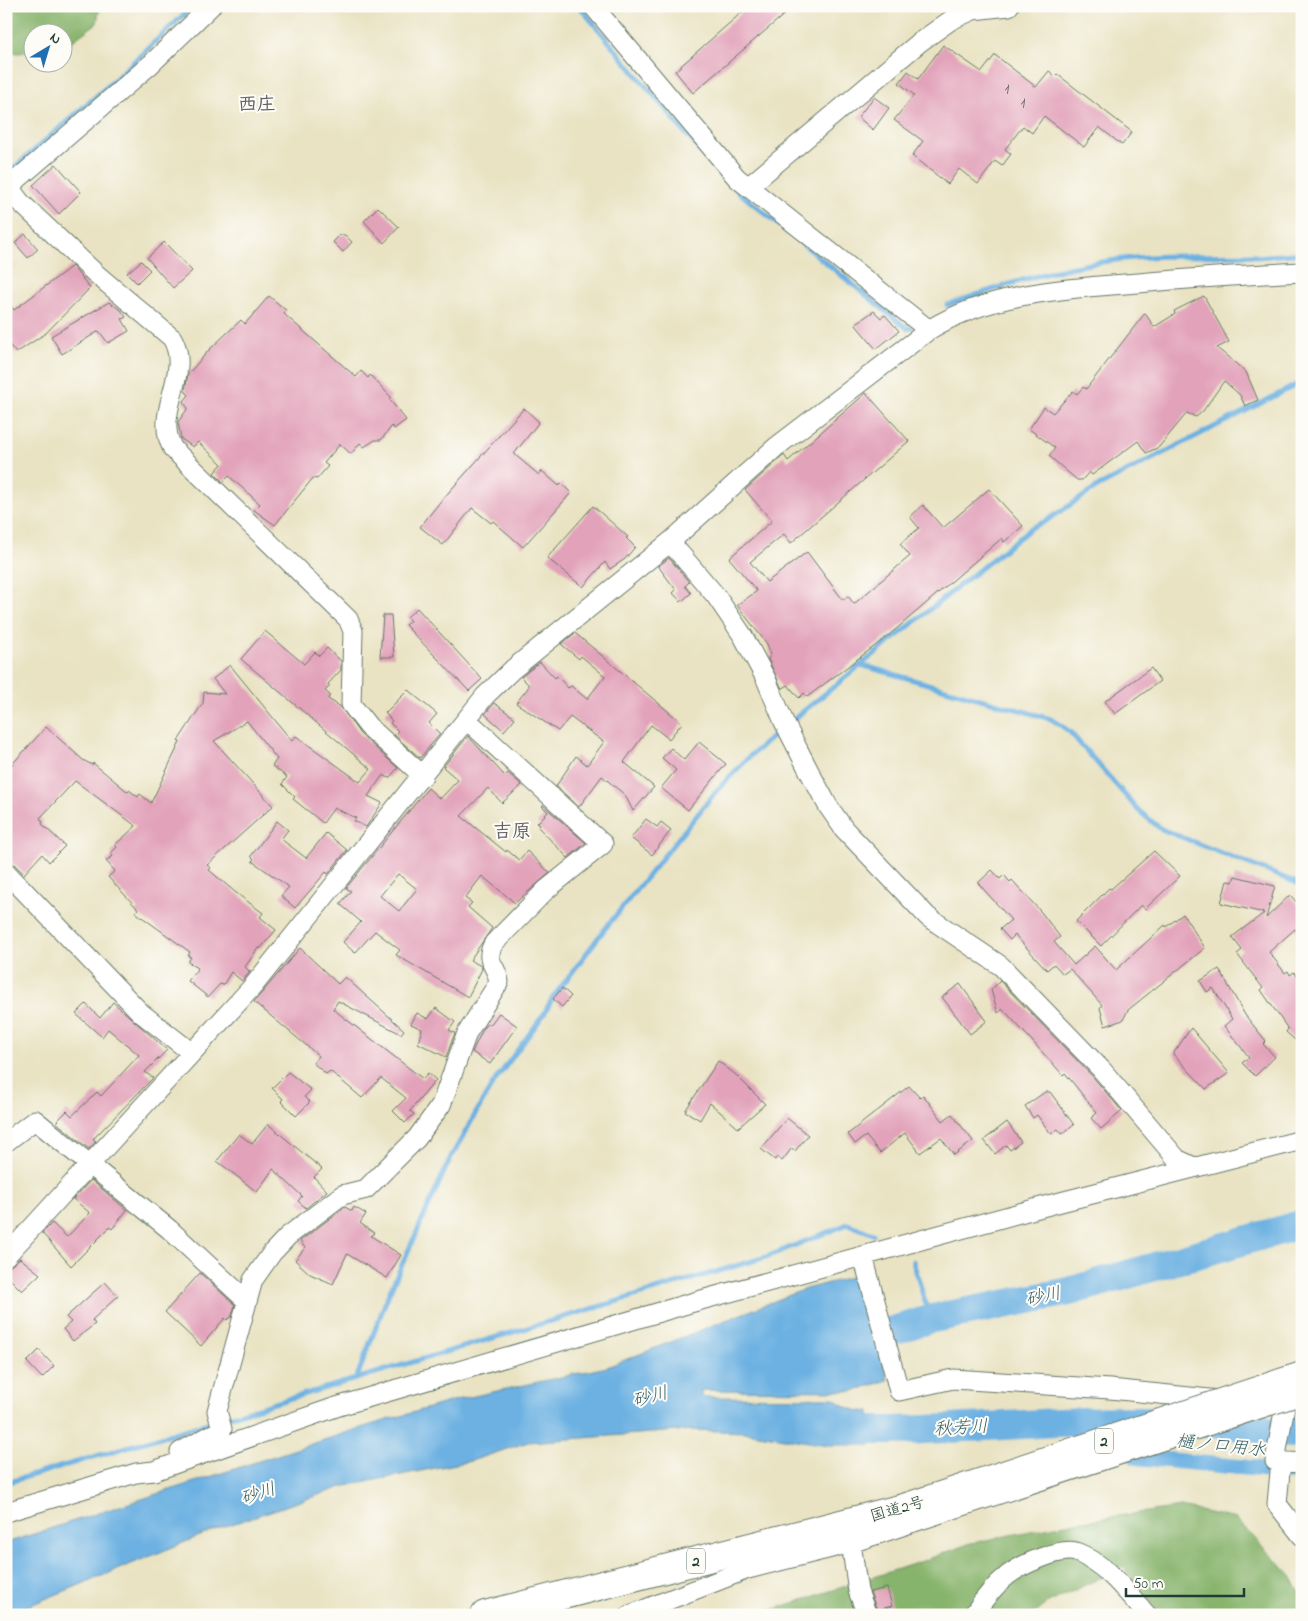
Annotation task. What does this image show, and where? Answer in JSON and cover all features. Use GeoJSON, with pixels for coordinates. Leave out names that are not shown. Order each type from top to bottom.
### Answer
{"type":"FeatureCollection","features":[{"type":"Feature","properties":{"kind":"highway","name":"国道2号"},"geometry":{"type":"LineString","coordinates":[[484,1615],[910,1514],[1302,1376]]}},
{"type":"Feature","properties":{"kind":"street"},"geometry":{"type":"LineString","coordinates":[[211,6],[151,64],[7,186],[20,202],[95,273],[172,338],[179,349],[180,361],[168,415],[167,439],[173,449],[348,619],[353,631],[351,704],[368,726],[423,776]]}},
{"type":"Feature","properties":{"kind":"street"},"geometry":{"type":"LineString","coordinates":[[593,6],[726,168],[929,330]]}},
{"type":"Feature","properties":{"kind":"street"},"geometry":{"type":"LineString","coordinates":[[748,187],[920,42],[951,20],[973,10],[1009,6]]}},
{"type":"Feature","properties":{"kind":"street"},"geometry":{"type":"LineString","coordinates":[[6,1256],[89,1163],[254,985],[423,776],[485,696],[513,669],[670,542],[776,447],[929,330],[942,322],[968,312],[1047,291],[1302,272]]}},
{"type":"Feature","properties":{"kind":"street"},"geometry":{"type":"LineString","coordinates":[[670,542],[716,596],[743,636],[766,679],[786,726],[828,806],[858,845],[928,917],[1001,966],[1101,1069],[1177,1159],[1194,1168]]}},
{"type":"Feature","properties":{"kind":"street"},"geometry":{"type":"LineString","coordinates":[[154,1471],[163,1461],[222,1429],[219,1418],[246,1300],[253,1280],[272,1253],[288,1236],[342,1195],[366,1189],[417,1138],[441,1105],[473,1020],[499,982],[498,973],[489,960],[492,948],[546,890],[603,844],[467,720]]}},
{"type":"Feature","properties":{"kind":"street"},"geometry":{"type":"LineString","coordinates":[[6,872],[141,1013],[192,1052]]}},
{"type":"Feature","properties":{"kind":"street"},"geometry":{"type":"LineString","coordinates":[[6,1142],[35,1120],[169,1229],[246,1300]]}},
{"type":"Feature","properties":{"kind":"street"},"geometry":{"type":"LineString","coordinates":[[6,1512],[136,1473],[154,1471],[336,1407],[694,1302],[1302,1140]]}},
{"type":"Feature","properties":{"kind":"street"},"geometry":{"type":"LineString","coordinates":[[863,1256],[899,1391],[953,1379],[1110,1389],[1290,1406],[1279,1466],[1277,1504],[1302,1536]]}},
{"type":"Feature","properties":{"kind":"street"},"geometry":{"type":"LineString","coordinates":[[630,1615],[748,1569],[851,1543],[910,1514],[1302,1395]]}},
{"type":"Feature","properties":{"kind":"street"},"geometry":{"type":"LineString","coordinates":[[1279,1466],[1302,1464]]}},
{"type":"Feature","properties":{"kind":"street"},"geometry":{"type":"LineString","coordinates":[[851,1543],[858,1591],[867,1615]]}},
{"type":"Feature","properties":{"kind":"street"},"geometry":{"type":"LineString","coordinates":[[973,1615],[985,1598],[1009,1574],[1049,1554],[1074,1551],[1096,1562],[1147,1615]]}},
{"type":"Feature","properties":{"kind":"green space"},"geometry":{"type":"Polygon","coordinates":[[[6,6],[100,6],[97,23],[72,41],[72,22],[22,22],[22,53],[6,49],[6,6]]]}},
{"type":"Feature","properties":{"kind":"green space"},"geometry":{"type":"Polygon","coordinates":[[[1181,1507],[1236,1519],[1291,1576],[1302,1597],[1302,1615],[1161,1615],[1123,1567],[1050,1602],[1032,1615],[756,1615],[923,1561],[971,1543],[1076,1522],[1181,1507]]]}},
{"type":"Feature","properties":{"kind":"water"},"geometry":{"type":"Polygon","coordinates":[[[859,1275],[888,1380],[853,1391],[701,1390],[703,1397],[834,1398],[851,1409],[870,1411],[871,1445],[828,1445],[746,1432],[692,1430],[528,1442],[471,1461],[345,1486],[217,1529],[6,1615],[6,1543],[367,1426],[456,1400],[607,1367],[805,1289],[859,1275]]]}},
{"type":"Feature","properties":{"kind":"building"},"geometry":{"type":"Polygon","coordinates":[[[749,6],[794,6],[693,93],[675,71],[749,6]]]}},
{"type":"Feature","properties":{"kind":"building"},"geometry":{"type":"Polygon","coordinates":[[[943,45],[982,72],[995,55],[1036,87],[1049,71],[1055,76],[1057,74],[1132,132],[1122,145],[1099,127],[1084,147],[1044,116],[1032,133],[1023,126],[1005,149],[1011,154],[1002,166],[995,161],[978,184],[959,169],[948,184],[912,156],[923,141],[894,120],[914,95],[899,83],[908,71],[918,79],[943,45]]]}},
{"type":"Feature","properties":{"kind":"building"},"geometry":{"type":"Polygon","coordinates":[[[874,97],[889,108],[873,130],[858,117],[874,97]]]}},
{"type":"Feature","properties":{"kind":"building"},"geometry":{"type":"Polygon","coordinates":[[[56,164],[81,192],[59,214],[33,185],[56,164]]]}},
{"type":"Feature","properties":{"kind":"building"},"geometry":{"type":"Polygon","coordinates":[[[378,207],[399,227],[384,243],[364,221],[378,207]]]}},
{"type":"Feature","properties":{"kind":"building"},"geometry":{"type":"Polygon","coordinates":[[[25,234],[38,249],[28,258],[15,243],[25,234]]]}},
{"type":"Feature","properties":{"kind":"building"},"geometry":{"type":"Polygon","coordinates":[[[340,235],[345,235],[352,242],[343,252],[333,242],[340,235]]]}},
{"type":"Feature","properties":{"kind":"building"},"geometry":{"type":"Polygon","coordinates":[[[164,242],[192,271],[173,288],[147,258],[164,242]]]}},
{"type":"Feature","properties":{"kind":"building"},"geometry":{"type":"Polygon","coordinates":[[[141,261],[150,270],[137,283],[127,273],[141,261]]]}},
{"type":"Feature","properties":{"kind":"building"},"geometry":{"type":"Polygon","coordinates":[[[72,266],[90,288],[46,333],[16,353],[6,341],[6,300],[14,310],[72,266]]]}},
{"type":"Feature","properties":{"kind":"building"},"geometry":{"type":"Polygon","coordinates":[[[269,296],[287,311],[284,314],[356,377],[361,371],[368,378],[370,375],[391,397],[389,399],[406,420],[394,429],[392,426],[381,440],[375,440],[364,447],[360,443],[351,454],[340,444],[324,463],[328,466],[317,479],[313,478],[275,525],[254,510],[260,504],[229,476],[223,482],[214,473],[222,464],[198,442],[193,447],[181,439],[178,422],[188,408],[183,402],[189,395],[185,391],[188,374],[210,349],[241,320],[245,324],[269,296]]]}},
{"type":"Feature","properties":{"kind":"building"},"geometry":{"type":"Polygon","coordinates":[[[1204,296],[1229,342],[1217,348],[1246,372],[1258,400],[1245,406],[1240,395],[1224,381],[1203,411],[1196,417],[1187,413],[1159,447],[1146,453],[1138,441],[1092,475],[1089,472],[1082,480],[1077,480],[1049,456],[1055,448],[1029,429],[1044,407],[1053,413],[1073,391],[1077,394],[1083,387],[1086,389],[1145,313],[1154,327],[1175,314],[1174,311],[1204,296]]]}},
{"type":"Feature","properties":{"kind":"building"},"geometry":{"type":"Polygon","coordinates":[[[109,302],[121,310],[126,317],[122,319],[129,331],[108,343],[99,331],[62,354],[51,336],[109,302]]]}},
{"type":"Feature","properties":{"kind":"building"},"geometry":{"type":"Polygon","coordinates":[[[874,311],[881,318],[885,315],[899,331],[876,349],[855,324],[874,311]]]}},
{"type":"Feature","properties":{"kind":"building"},"geometry":{"type":"Polygon","coordinates":[[[866,393],[909,441],[791,543],[784,534],[750,562],[767,582],[807,552],[843,600],[848,596],[854,604],[910,556],[900,544],[919,528],[910,517],[923,505],[943,528],[989,489],[1023,526],[1004,542],[1002,538],[887,637],[807,697],[804,693],[799,698],[788,685],[782,689],[768,659],[771,655],[767,644],[737,605],[757,591],[729,558],[772,521],[745,490],[784,455],[788,461],[866,393]]]}},
{"type":"Feature","properties":{"kind":"building"},"geometry":{"type":"Polygon","coordinates":[[[524,408],[539,422],[514,454],[539,475],[542,471],[559,486],[561,483],[571,493],[523,547],[493,521],[491,523],[472,508],[443,545],[420,527],[524,408]]]}},
{"type":"Feature","properties":{"kind":"building"},"geometry":{"type":"Polygon","coordinates":[[[593,506],[628,537],[626,538],[635,547],[625,559],[610,569],[605,562],[583,587],[547,558],[593,506]]]}},
{"type":"Feature","properties":{"kind":"building"},"geometry":{"type":"Polygon","coordinates":[[[669,558],[689,582],[685,586],[691,593],[681,602],[673,593],[676,590],[658,566],[669,558]]]}},
{"type":"Feature","properties":{"kind":"building"},"geometry":{"type":"Polygon","coordinates":[[[417,608],[482,679],[469,691],[405,625],[410,621],[407,617],[417,608]]]}},
{"type":"Feature","properties":{"kind":"building"},"geometry":{"type":"Polygon","coordinates":[[[383,615],[391,615],[394,657],[380,657],[383,615]]]}},
{"type":"Feature","properties":{"kind":"building"},"geometry":{"type":"Polygon","coordinates":[[[265,631],[304,664],[315,652],[319,656],[327,648],[341,661],[341,670],[328,684],[330,686],[325,691],[330,695],[328,699],[341,707],[360,734],[398,768],[389,778],[383,775],[368,796],[382,803],[366,827],[354,821],[356,818],[334,808],[323,823],[293,799],[295,797],[282,784],[287,777],[272,766],[277,759],[247,721],[214,741],[273,806],[207,865],[211,868],[209,870],[263,913],[260,917],[276,930],[260,949],[259,947],[245,967],[250,972],[242,981],[231,972],[223,985],[220,984],[208,997],[188,981],[198,968],[188,962],[191,957],[188,956],[190,952],[135,912],[138,909],[108,877],[115,871],[106,861],[113,856],[111,853],[117,847],[115,845],[136,826],[75,781],[40,818],[43,822],[42,824],[65,846],[49,862],[42,854],[24,874],[14,864],[6,861],[6,771],[46,727],[83,760],[92,765],[93,763],[128,792],[129,790],[138,797],[140,794],[151,803],[180,742],[178,741],[203,703],[204,692],[225,694],[213,679],[230,665],[292,741],[296,736],[360,782],[371,769],[241,659],[265,631]]]}},
{"type":"Feature","properties":{"kind":"building"},"geometry":{"type":"Polygon","coordinates":[[[575,633],[682,723],[669,739],[651,725],[624,762],[654,787],[633,811],[625,795],[602,776],[579,807],[556,786],[576,756],[587,765],[604,742],[570,717],[558,731],[516,703],[528,688],[528,684],[521,677],[540,662],[555,678],[557,676],[568,688],[571,686],[587,699],[605,676],[581,656],[579,659],[561,644],[575,633]]]}},
{"type":"Feature","properties":{"kind":"building"},"geometry":{"type":"Polygon","coordinates":[[[1151,668],[1160,681],[1115,714],[1105,701],[1151,668]]]}},
{"type":"Feature","properties":{"kind":"building"},"geometry":{"type":"Polygon","coordinates":[[[408,690],[437,714],[429,723],[440,734],[420,758],[394,735],[398,731],[390,723],[392,721],[385,713],[408,690]]]}},
{"type":"Feature","properties":{"kind":"building"},"geometry":{"type":"Polygon","coordinates":[[[494,703],[515,718],[504,731],[485,714],[494,703]]]}},
{"type":"Feature","properties":{"kind":"building"},"geometry":{"type":"Polygon","coordinates":[[[468,736],[505,776],[508,773],[522,785],[502,803],[488,788],[461,816],[519,860],[527,851],[550,873],[515,903],[482,876],[465,898],[472,903],[468,907],[492,928],[470,960],[481,966],[482,969],[468,997],[396,955],[400,950],[375,931],[355,953],[343,942],[361,922],[340,904],[351,891],[346,888],[428,788],[440,799],[458,780],[443,767],[468,736]],[[398,874],[380,896],[399,911],[417,889],[398,874]]]}},
{"type":"Feature","properties":{"kind":"building"},"geometry":{"type":"Polygon","coordinates":[[[699,742],[726,764],[688,810],[661,788],[676,770],[662,758],[671,748],[684,760],[699,742]]]}},
{"type":"Feature","properties":{"kind":"building"},"geometry":{"type":"Polygon","coordinates":[[[543,805],[586,843],[568,858],[538,827],[540,825],[537,823],[548,812],[543,805]]]}},
{"type":"Feature","properties":{"kind":"building"},"geometry":{"type":"Polygon","coordinates":[[[646,819],[657,827],[661,822],[671,830],[652,855],[631,838],[646,819]]]}},
{"type":"Feature","properties":{"kind":"building"},"geometry":{"type":"Polygon","coordinates":[[[277,821],[288,830],[281,839],[306,858],[326,833],[347,850],[328,874],[326,872],[295,908],[281,896],[289,887],[252,861],[254,859],[251,856],[277,821]]]}},
{"type":"Feature","properties":{"kind":"building"},"geometry":{"type":"Polygon","coordinates":[[[1154,851],[1180,876],[1145,909],[1141,905],[1101,946],[1076,921],[1109,888],[1111,889],[1154,851]]]}},
{"type":"Feature","properties":{"kind":"building"},"geometry":{"type":"Polygon","coordinates":[[[992,870],[1000,879],[1004,875],[1010,882],[1012,880],[1041,912],[1060,937],[1054,942],[1074,965],[1095,946],[1116,970],[1165,925],[1166,927],[1183,914],[1205,948],[1128,1010],[1123,1020],[1105,1026],[1100,1008],[1102,1005],[1070,969],[1063,974],[1054,964],[1047,970],[1015,935],[1010,940],[1000,929],[1011,920],[978,883],[992,870]]]}},
{"type":"Feature","properties":{"kind":"building"},"geometry":{"type":"Polygon","coordinates":[[[1235,876],[1275,886],[1266,918],[1290,895],[1302,908],[1302,936],[1295,929],[1269,952],[1285,973],[1288,971],[1290,975],[1294,972],[1302,984],[1302,1046],[1286,1032],[1288,1029],[1261,990],[1263,988],[1237,954],[1242,950],[1232,937],[1264,913],[1221,903],[1227,881],[1233,882],[1235,876]]]}},
{"type":"Feature","properties":{"kind":"building"},"geometry":{"type":"Polygon","coordinates":[[[300,948],[338,984],[345,977],[404,1030],[401,1034],[338,1001],[333,1009],[423,1079],[428,1073],[436,1080],[410,1111],[414,1114],[405,1123],[393,1111],[406,1098],[381,1078],[362,1098],[330,1071],[326,1074],[313,1063],[319,1056],[254,1002],[300,948]]]}},
{"type":"Feature","properties":{"kind":"building"},"geometry":{"type":"Polygon","coordinates":[[[1219,969],[1245,1015],[1266,1041],[1263,1044],[1275,1057],[1255,1076],[1242,1063],[1249,1057],[1224,1026],[1232,1019],[1213,988],[1207,992],[1200,981],[1219,969]]]}},
{"type":"Feature","properties":{"kind":"building"},"geometry":{"type":"Polygon","coordinates":[[[1000,981],[1093,1077],[1122,1111],[1101,1129],[1091,1118],[1097,1113],[1065,1073],[1063,1075],[1003,1009],[998,1013],[991,990],[1000,981]]]}},
{"type":"Feature","properties":{"kind":"building"},"geometry":{"type":"Polygon","coordinates":[[[960,984],[987,1021],[970,1034],[942,997],[960,984]]]}},
{"type":"Feature","properties":{"kind":"building"},"geometry":{"type":"Polygon","coordinates":[[[562,988],[571,996],[562,1007],[553,999],[562,988]]]}},
{"type":"Feature","properties":{"kind":"building"},"geometry":{"type":"Polygon","coordinates":[[[113,1002],[167,1050],[145,1072],[153,1078],[93,1139],[96,1141],[89,1149],[56,1122],[67,1111],[72,1116],[97,1092],[101,1096],[139,1055],[108,1029],[102,1037],[76,1014],[86,1004],[100,1018],[113,1002]]]}},
{"type":"Feature","properties":{"kind":"building"},"geometry":{"type":"Polygon","coordinates":[[[436,1008],[455,1022],[449,1030],[455,1033],[446,1057],[418,1043],[422,1029],[411,1024],[417,1013],[428,1019],[436,1008]]]}},
{"type":"Feature","properties":{"kind":"building"},"geometry":{"type":"Polygon","coordinates":[[[499,1013],[517,1026],[490,1064],[472,1052],[484,1027],[488,1023],[490,1025],[499,1013]]]}},
{"type":"Feature","properties":{"kind":"building"},"geometry":{"type":"Polygon","coordinates":[[[1191,1028],[1229,1073],[1206,1089],[1173,1054],[1191,1028]]]}},
{"type":"Feature","properties":{"kind":"building"},"geometry":{"type":"Polygon","coordinates":[[[718,1061],[736,1075],[765,1104],[738,1128],[710,1103],[700,1120],[685,1111],[718,1061]]]}},
{"type":"Feature","properties":{"kind":"building"},"geometry":{"type":"Polygon","coordinates":[[[288,1072],[311,1090],[304,1097],[310,1102],[296,1116],[281,1101],[283,1099],[272,1088],[288,1072]]]}},
{"type":"Feature","properties":{"kind":"building"},"geometry":{"type":"Polygon","coordinates":[[[909,1086],[920,1098],[923,1095],[943,1121],[952,1114],[973,1141],[954,1155],[941,1138],[920,1153],[905,1133],[880,1153],[866,1136],[855,1144],[848,1134],[909,1086]]]}},
{"type":"Feature","properties":{"kind":"building"},"geometry":{"type":"Polygon","coordinates":[[[1045,1092],[1050,1092],[1074,1125],[1062,1134],[1058,1129],[1051,1134],[1037,1115],[1033,1118],[1025,1106],[1045,1092]]]}},
{"type":"Feature","properties":{"kind":"building"},"geometry":{"type":"Polygon","coordinates":[[[787,1118],[808,1135],[795,1151],[792,1148],[782,1161],[777,1157],[775,1160],[761,1149],[787,1118]]]}},
{"type":"Feature","properties":{"kind":"building"},"geometry":{"type":"Polygon","coordinates":[[[1007,1122],[1021,1142],[1010,1150],[1006,1145],[995,1154],[984,1140],[1007,1122]]]}},
{"type":"Feature","properties":{"kind":"building"},"geometry":{"type":"Polygon","coordinates":[[[268,1124],[322,1169],[314,1177],[327,1191],[306,1208],[298,1201],[302,1196],[273,1169],[257,1192],[217,1161],[239,1134],[252,1144],[268,1124]]]}},
{"type":"Feature","properties":{"kind":"building"},"geometry":{"type":"Polygon","coordinates":[[[91,1180],[127,1210],[112,1229],[110,1227],[71,1266],[42,1233],[52,1223],[67,1237],[90,1213],[73,1199],[91,1180]]]}},
{"type":"Feature","properties":{"kind":"building"},"geometry":{"type":"Polygon","coordinates":[[[345,1207],[352,1211],[354,1207],[366,1214],[360,1223],[374,1233],[371,1236],[401,1255],[387,1278],[347,1254],[333,1284],[310,1274],[295,1260],[305,1248],[300,1241],[345,1207]]]}},
{"type":"Feature","properties":{"kind":"building"},"geometry":{"type":"Polygon","coordinates":[[[20,1258],[40,1274],[22,1291],[6,1275],[6,1270],[20,1258]]]}},
{"type":"Feature","properties":{"kind":"building"},"geometry":{"type":"Polygon","coordinates":[[[200,1273],[235,1305],[232,1316],[227,1320],[225,1318],[201,1346],[165,1312],[200,1273]]]}},
{"type":"Feature","properties":{"kind":"building"},"geometry":{"type":"Polygon","coordinates":[[[105,1282],[118,1296],[92,1320],[95,1324],[73,1341],[63,1329],[71,1322],[66,1317],[105,1282]]]}},
{"type":"Feature","properties":{"kind":"building"},"geometry":{"type":"Polygon","coordinates":[[[39,1350],[54,1366],[42,1378],[27,1362],[39,1350]]]}},
{"type":"Feature","properties":{"kind":"building"},"geometry":{"type":"Polygon","coordinates":[[[887,1588],[892,1606],[877,1610],[870,1592],[887,1588]]]}},
{"type":"Feature","properties":{"kind":"waterway"},"geometry":{"type":"LineString","coordinates":[[6,175],[110,84],[193,6]]}},
{"type":"Feature","properties":{"kind":"waterway"},"geometry":{"type":"LineString","coordinates":[[579,6],[717,171],[741,194],[908,329],[911,328]]}},
{"type":"Feature","properties":{"kind":"waterway"},"geometry":{"type":"LineString","coordinates":[[947,305],[1047,273],[1088,264],[1163,256],[1254,255],[1257,257],[1302,253]]}},
{"type":"Feature","properties":{"kind":"waterway"},"geometry":{"type":"LineString","coordinates":[[790,722],[1031,528],[1046,521],[1099,486],[1302,382]]}},
{"type":"Feature","properties":{"kind":"waterway"},"geometry":{"type":"LineString","coordinates":[[861,665],[1051,719],[1069,731],[1139,811],[1161,829],[1302,885]]}},
{"type":"Feature","properties":{"kind":"waterway"},"geometry":{"type":"LineString","coordinates":[[357,1377],[389,1293],[451,1157],[492,1085],[544,1014],[552,999],[604,930],[718,789],[750,756],[783,728]]}},
{"type":"Feature","properties":{"kind":"waterway"},"geometry":{"type":"LineString","coordinates":[[6,1483],[766,1257],[848,1224],[873,1234]]}},
{"type":"Feature","properties":{"kind":"waterway","name":"砂川"},"geometry":{"type":"LineString","coordinates":[[855,1342],[930,1319],[1067,1292],[1302,1224]]}},
{"type":"Feature","properties":{"kind":"waterway"},"geometry":{"type":"LineString","coordinates":[[913,1261],[930,1319]]}},
{"type":"Feature","properties":{"kind":"waterway","name":"秋芳川"},"geometry":{"type":"LineString","coordinates":[[833,1430],[919,1430],[1134,1420],[1208,1423],[1302,1435]]}},
{"type":"Feature","properties":{"kind":"waterway","name":"樋ノ口用水"},"geometry":{"type":"LineString","coordinates":[[1136,1457],[1302,1473]]}},
{"type":"Feature","properties":{"kind":"district","name":"西庄"},"geometry":{"type":"Point","coordinates":[257,103]}},
{"type":"Feature","properties":{"kind":"district","name":"吉原"},"geometry":{"type":"Point","coordinates":[512,830]}}]}
